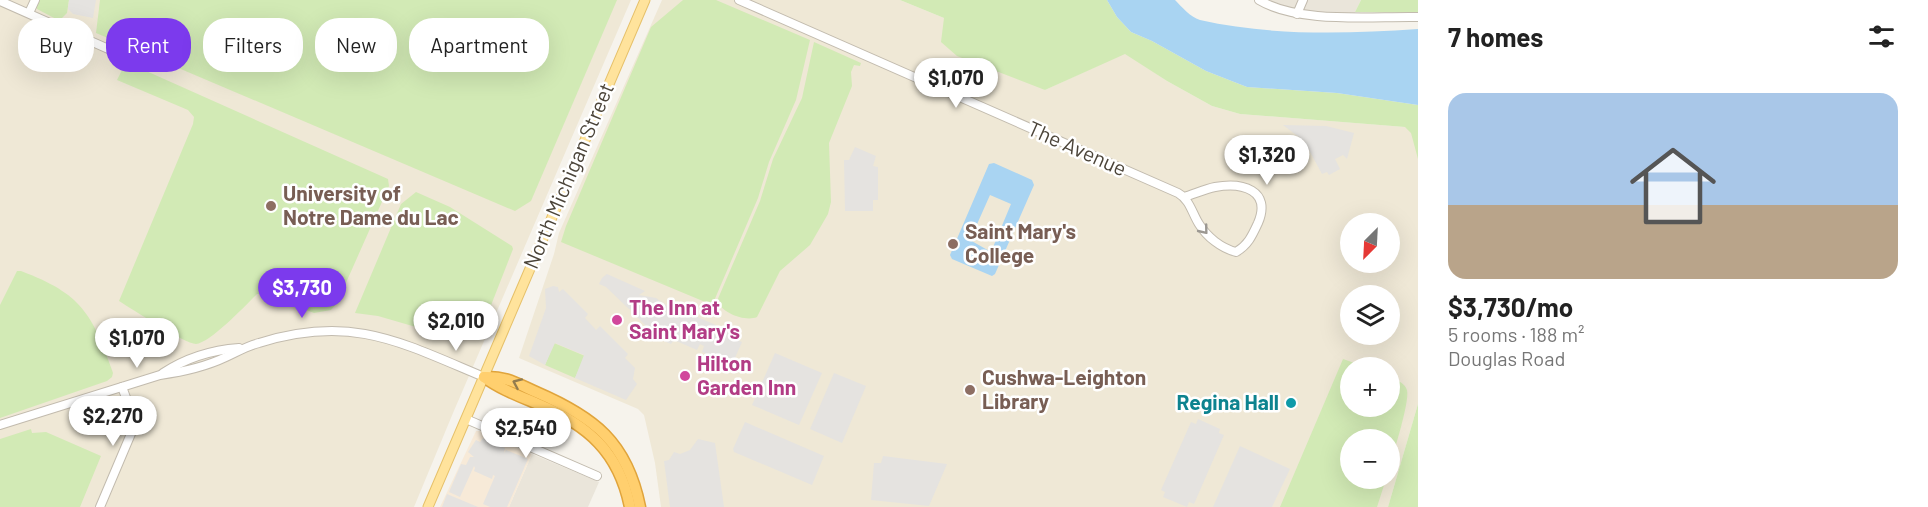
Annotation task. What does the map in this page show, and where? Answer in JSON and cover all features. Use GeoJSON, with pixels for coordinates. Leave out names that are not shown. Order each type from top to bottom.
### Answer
{"type":"FeatureCollection","features":[{"type":"Feature","properties":{"kind":"highway"},"geometry":{"type":"LineString","coordinates":[[484,377],[501,376],[571,408],[594,424],[622,456],[633,478],[640,507]]}},
{"type":"Feature","properties":{"kind":"highway"},"geometry":{"type":"LineString","coordinates":[[484,377],[496,387],[573,420],[590,434],[605,449],[618,470],[630,507]]}},
{"type":"Feature","properties":{"kind":"main road","name":"North Michigan Street"},"geometry":{"type":"LineString","coordinates":[[428,507],[645,0]]}},
{"type":"Feature","properties":{"kind":"street"},"geometry":{"type":"LineString","coordinates":[[29,13],[35,0]]}},
{"type":"Feature","properties":{"kind":"street","name":"The Avenue"},"geometry":{"type":"LineString","coordinates":[[739,0],[1184,197]]}},
{"type":"Feature","properties":{"kind":"street"},"geometry":{"type":"LineString","coordinates":[[1259,0],[1274,8],[1297,14],[1326,17],[1418,17]]}},
{"type":"Feature","properties":{"kind":"street"},"geometry":{"type":"LineString","coordinates":[[1297,14],[1303,0]]}},
{"type":"Feature","properties":{"kind":"street"},"geometry":{"type":"LineString","coordinates":[[0,1],[106,48]]}},
{"type":"Feature","properties":{"kind":"street"},"geometry":{"type":"LineString","coordinates":[[1216,187],[1242,188],[1258,195],[1262,201],[1261,215],[1250,241],[1236,252],[1221,246],[1205,233],[1184,197],[1216,187]]}},
{"type":"Feature","properties":{"kind":"street"},"geometry":{"type":"LineString","coordinates":[[0,425],[159,375],[198,367],[244,347],[282,335],[303,332],[348,330],[383,337],[484,377]]}},
{"type":"Feature","properties":{"kind":"street"},"geometry":{"type":"LineString","coordinates":[[100,507],[133,429],[133,416],[122,387]]}},
{"type":"Feature","properties":{"kind":"street"},"geometry":{"type":"LineString","coordinates":[[466,419],[597,476]]}},
{"type":"Feature","properties":{"kind":"shaded area","name":"University of Notre Dame du Lac"},"geometry":{"type":"Polygon","coordinates":[[[0,0],[631,0],[414,507],[0,507],[0,0]]]}},
{"type":"Feature","properties":{"kind":"shaded area"},"geometry":{"type":"Polygon","coordinates":[[[69,0],[96,0],[93,18],[73,14],[68,9],[69,0]]]}},
{"type":"Feature","properties":{"kind":"shaded area","name":"Saint Mary's College"},"geometry":{"type":"Polygon","coordinates":[[[662,0],[900,0],[944,18],[1045,90],[1125,53],[1167,81],[1212,106],[1240,114],[1418,128],[1418,404],[1400,466],[1400,429],[1340,429],[1340,489],[1393,489],[1388,507],[661,507],[655,463],[644,415],[638,409],[519,358],[559,233],[662,0]]]}},
{"type":"Feature","properties":{"kind":"shaded area"},"geometry":{"type":"Polygon","coordinates":[[[1259,0],[1361,0],[1355,12],[1357,16],[1310,16],[1259,0]]]}},
{"type":"Feature","properties":{"kind":"shaded area"},"geometry":{"type":"Polygon","coordinates":[[[1283,125],[1326,126],[1354,133],[1347,159],[1343,155],[1335,159],[1340,169],[1329,175],[1327,172],[1322,174],[1304,141],[1283,125]]]}},
{"type":"Feature","properties":{"kind":"shaded area"},"geometry":{"type":"Polygon","coordinates":[[[855,147],[876,156],[873,166],[878,167],[878,200],[873,200],[873,211],[845,211],[844,160],[849,160],[855,147]]]}},
{"type":"Feature","properties":{"kind":"shaded area"},"geometry":{"type":"Polygon","coordinates":[[[607,274],[645,291],[639,295],[656,298],[681,316],[684,311],[729,331],[728,336],[742,342],[734,360],[730,358],[728,363],[721,364],[714,357],[702,352],[704,346],[700,344],[697,350],[674,340],[671,344],[659,339],[635,315],[638,311],[629,309],[606,287],[599,284],[607,274]]]}},
{"type":"Feature","properties":{"kind":"shaded area"},"geometry":{"type":"Polygon","coordinates":[[[558,287],[559,292],[563,289],[588,314],[585,318],[596,330],[600,326],[628,354],[625,358],[635,368],[633,379],[637,384],[626,400],[575,378],[584,355],[555,343],[545,365],[529,356],[546,308],[545,289],[558,287]]]}},
{"type":"Feature","properties":{"kind":"shaded area"},"geometry":{"type":"Polygon","coordinates":[[[775,353],[822,373],[799,425],[752,405],[775,353]]]}},
{"type":"Feature","properties":{"kind":"shaded area"},"geometry":{"type":"Polygon","coordinates":[[[834,373],[866,386],[842,443],[810,429],[834,373]]]}},
{"type":"Feature","properties":{"kind":"shaded area"},"geometry":{"type":"Polygon","coordinates":[[[1198,419],[1220,429],[1219,433],[1224,435],[1194,504],[1189,502],[1187,507],[1163,497],[1165,492],[1161,490],[1191,422],[1196,424],[1198,419]]]}},
{"type":"Feature","properties":{"kind":"shaded area"},"geometry":{"type":"Polygon","coordinates":[[[745,422],[824,456],[812,485],[734,452],[733,449],[745,422]]]}},
{"type":"Feature","properties":{"kind":"shaded area"},"geometry":{"type":"Polygon","coordinates":[[[476,431],[532,454],[509,507],[440,507],[476,431]]]}},
{"type":"Feature","properties":{"kind":"shaded area"},"geometry":{"type":"Polygon","coordinates":[[[483,438],[505,448],[504,453],[506,450],[528,459],[507,507],[490,507],[483,504],[495,476],[493,475],[492,479],[474,471],[474,466],[460,497],[449,492],[461,464],[466,465],[470,457],[474,457],[468,452],[476,440],[480,442],[483,438]]]}},
{"type":"Feature","properties":{"kind":"shaded area"},"geometry":{"type":"Polygon","coordinates":[[[698,439],[715,443],[724,507],[670,507],[664,461],[669,460],[674,452],[680,454],[690,450],[698,439]]]}},
{"type":"Feature","properties":{"kind":"shaded area"},"geometry":{"type":"Polygon","coordinates":[[[1240,446],[1290,469],[1272,507],[1213,507],[1240,446]]]}},
{"type":"Feature","properties":{"kind":"shaded area"},"geometry":{"type":"Polygon","coordinates":[[[532,454],[599,482],[588,507],[509,507],[532,454]]]}},
{"type":"Feature","properties":{"kind":"shaded area"},"geometry":{"type":"Polygon","coordinates":[[[883,456],[947,464],[929,506],[871,500],[874,463],[881,463],[883,456]]]}},
{"type":"Feature","properties":{"kind":"shaded area"},"geometry":{"type":"Polygon","coordinates":[[[447,494],[478,507],[442,507],[447,494]]]}},
{"type":"Feature","properties":{"kind":"green space"},"geometry":{"type":"Polygon","coordinates":[[[38,0],[69,0],[67,13],[62,18],[54,18],[37,9],[38,0]]]}},
{"type":"Feature","properties":{"kind":"green space"},"geometry":{"type":"Polygon","coordinates":[[[100,0],[617,0],[531,201],[515,211],[188,72],[191,72],[191,18],[106,18],[106,37],[96,33],[100,0]]]}},
{"type":"Feature","properties":{"kind":"green space"},"geometry":{"type":"Polygon","coordinates":[[[683,0],[716,0],[810,40],[796,100],[769,162],[758,198],[714,301],[710,304],[561,242],[651,27],[683,0]]]}},
{"type":"Feature","properties":{"kind":"green space"},"geometry":{"type":"Polygon","coordinates":[[[900,0],[1107,0],[1117,17],[1131,32],[1206,71],[1247,87],[1337,93],[1418,105],[1418,159],[1411,133],[1405,127],[1240,114],[1212,106],[1125,54],[1045,90],[957,56],[941,42],[944,18],[900,0]]]}},
{"type":"Feature","properties":{"kind":"green space"},"geometry":{"type":"Polygon","coordinates":[[[1361,0],[1418,0],[1418,13],[1355,12],[1361,0]]]}},
{"type":"Feature","properties":{"kind":"green space"},"geometry":{"type":"Polygon","coordinates":[[[814,42],[861,63],[860,66],[854,65],[851,72],[852,86],[829,143],[831,202],[828,214],[810,245],[780,271],[757,317],[740,317],[729,313],[717,301],[760,201],[773,159],[802,98],[814,42]]]}},
{"type":"Feature","properties":{"kind":"green space"},"geometry":{"type":"Polygon","coordinates":[[[121,72],[148,72],[388,179],[389,186],[337,303],[331,310],[314,313],[263,294],[257,294],[219,331],[196,344],[170,333],[119,301],[194,117],[188,110],[117,80],[121,72]]]}},
{"type":"Feature","properties":{"kind":"green space"},"geometry":{"type":"Polygon","coordinates":[[[416,192],[450,207],[512,246],[513,249],[488,313],[440,334],[378,316],[355,313],[401,204],[416,192]]]}},
{"type":"Feature","properties":{"kind":"green space"},"geometry":{"type":"Polygon","coordinates":[[[17,271],[58,288],[82,308],[98,335],[113,373],[107,381],[0,418],[0,305],[17,271]]]}},
{"type":"Feature","properties":{"kind":"green space"},"geometry":{"type":"Polygon","coordinates":[[[554,343],[585,356],[575,378],[545,365],[554,343]]]}},
{"type":"Feature","properties":{"kind":"green space"},"geometry":{"type":"Polygon","coordinates":[[[1340,366],[1340,417],[1400,417],[1400,382],[1402,383],[1407,390],[1407,396],[1400,430],[1340,429],[1340,489],[1383,489],[1377,507],[1280,507],[1340,366]]]}},
{"type":"Feature","properties":{"kind":"green space"},"geometry":{"type":"Polygon","coordinates":[[[1418,404],[1418,507],[1388,507],[1393,489],[1400,489],[1400,466],[1418,404]]]}},
{"type":"Feature","properties":{"kind":"green space"},"geometry":{"type":"Polygon","coordinates":[[[31,429],[32,433],[46,432],[101,456],[80,507],[0,507],[0,439],[31,429]]]}},
{"type":"Feature","properties":{"kind":"water"},"geometry":{"type":"Polygon","coordinates":[[[1107,0],[1175,0],[1196,19],[1254,29],[1335,33],[1418,29],[1418,105],[1337,93],[1247,87],[1206,71],[1131,32],[1117,17],[1107,0]]]}},
{"type":"Feature","properties":{"kind":"water"},"geometry":{"type":"Polygon","coordinates":[[[994,163],[1032,180],[1034,185],[995,274],[992,276],[952,259],[950,255],[989,164],[994,163]],[[990,195],[970,240],[991,252],[1011,204],[990,195]]]}},
{"type":"Feature","properties":{"kind":"place","name":"University of Notre Dame du Lac"},"geometry":{"type":"Point","coordinates":[271,206]}},
{"type":"Feature","properties":{"kind":"place","name":"Saint Mary's College"},"geometry":{"type":"Point","coordinates":[953,244]}},
{"type":"Feature","properties":{"kind":"place","name":"The Inn at Saint Mary's"},"geometry":{"type":"Point","coordinates":[617,320]}},
{"type":"Feature","properties":{"kind":"place","name":"Hilton Garden Inn"},"geometry":{"type":"Point","coordinates":[685,376]}},
{"type":"Feature","properties":{"kind":"place","name":"Cushwa-Leighton Library"},"geometry":{"type":"Point","coordinates":[970,390]}},
{"type":"Feature","properties":{"kind":"place","name":"Regina Hall"},"geometry":{"type":"Point","coordinates":[1291,403]}}]}
